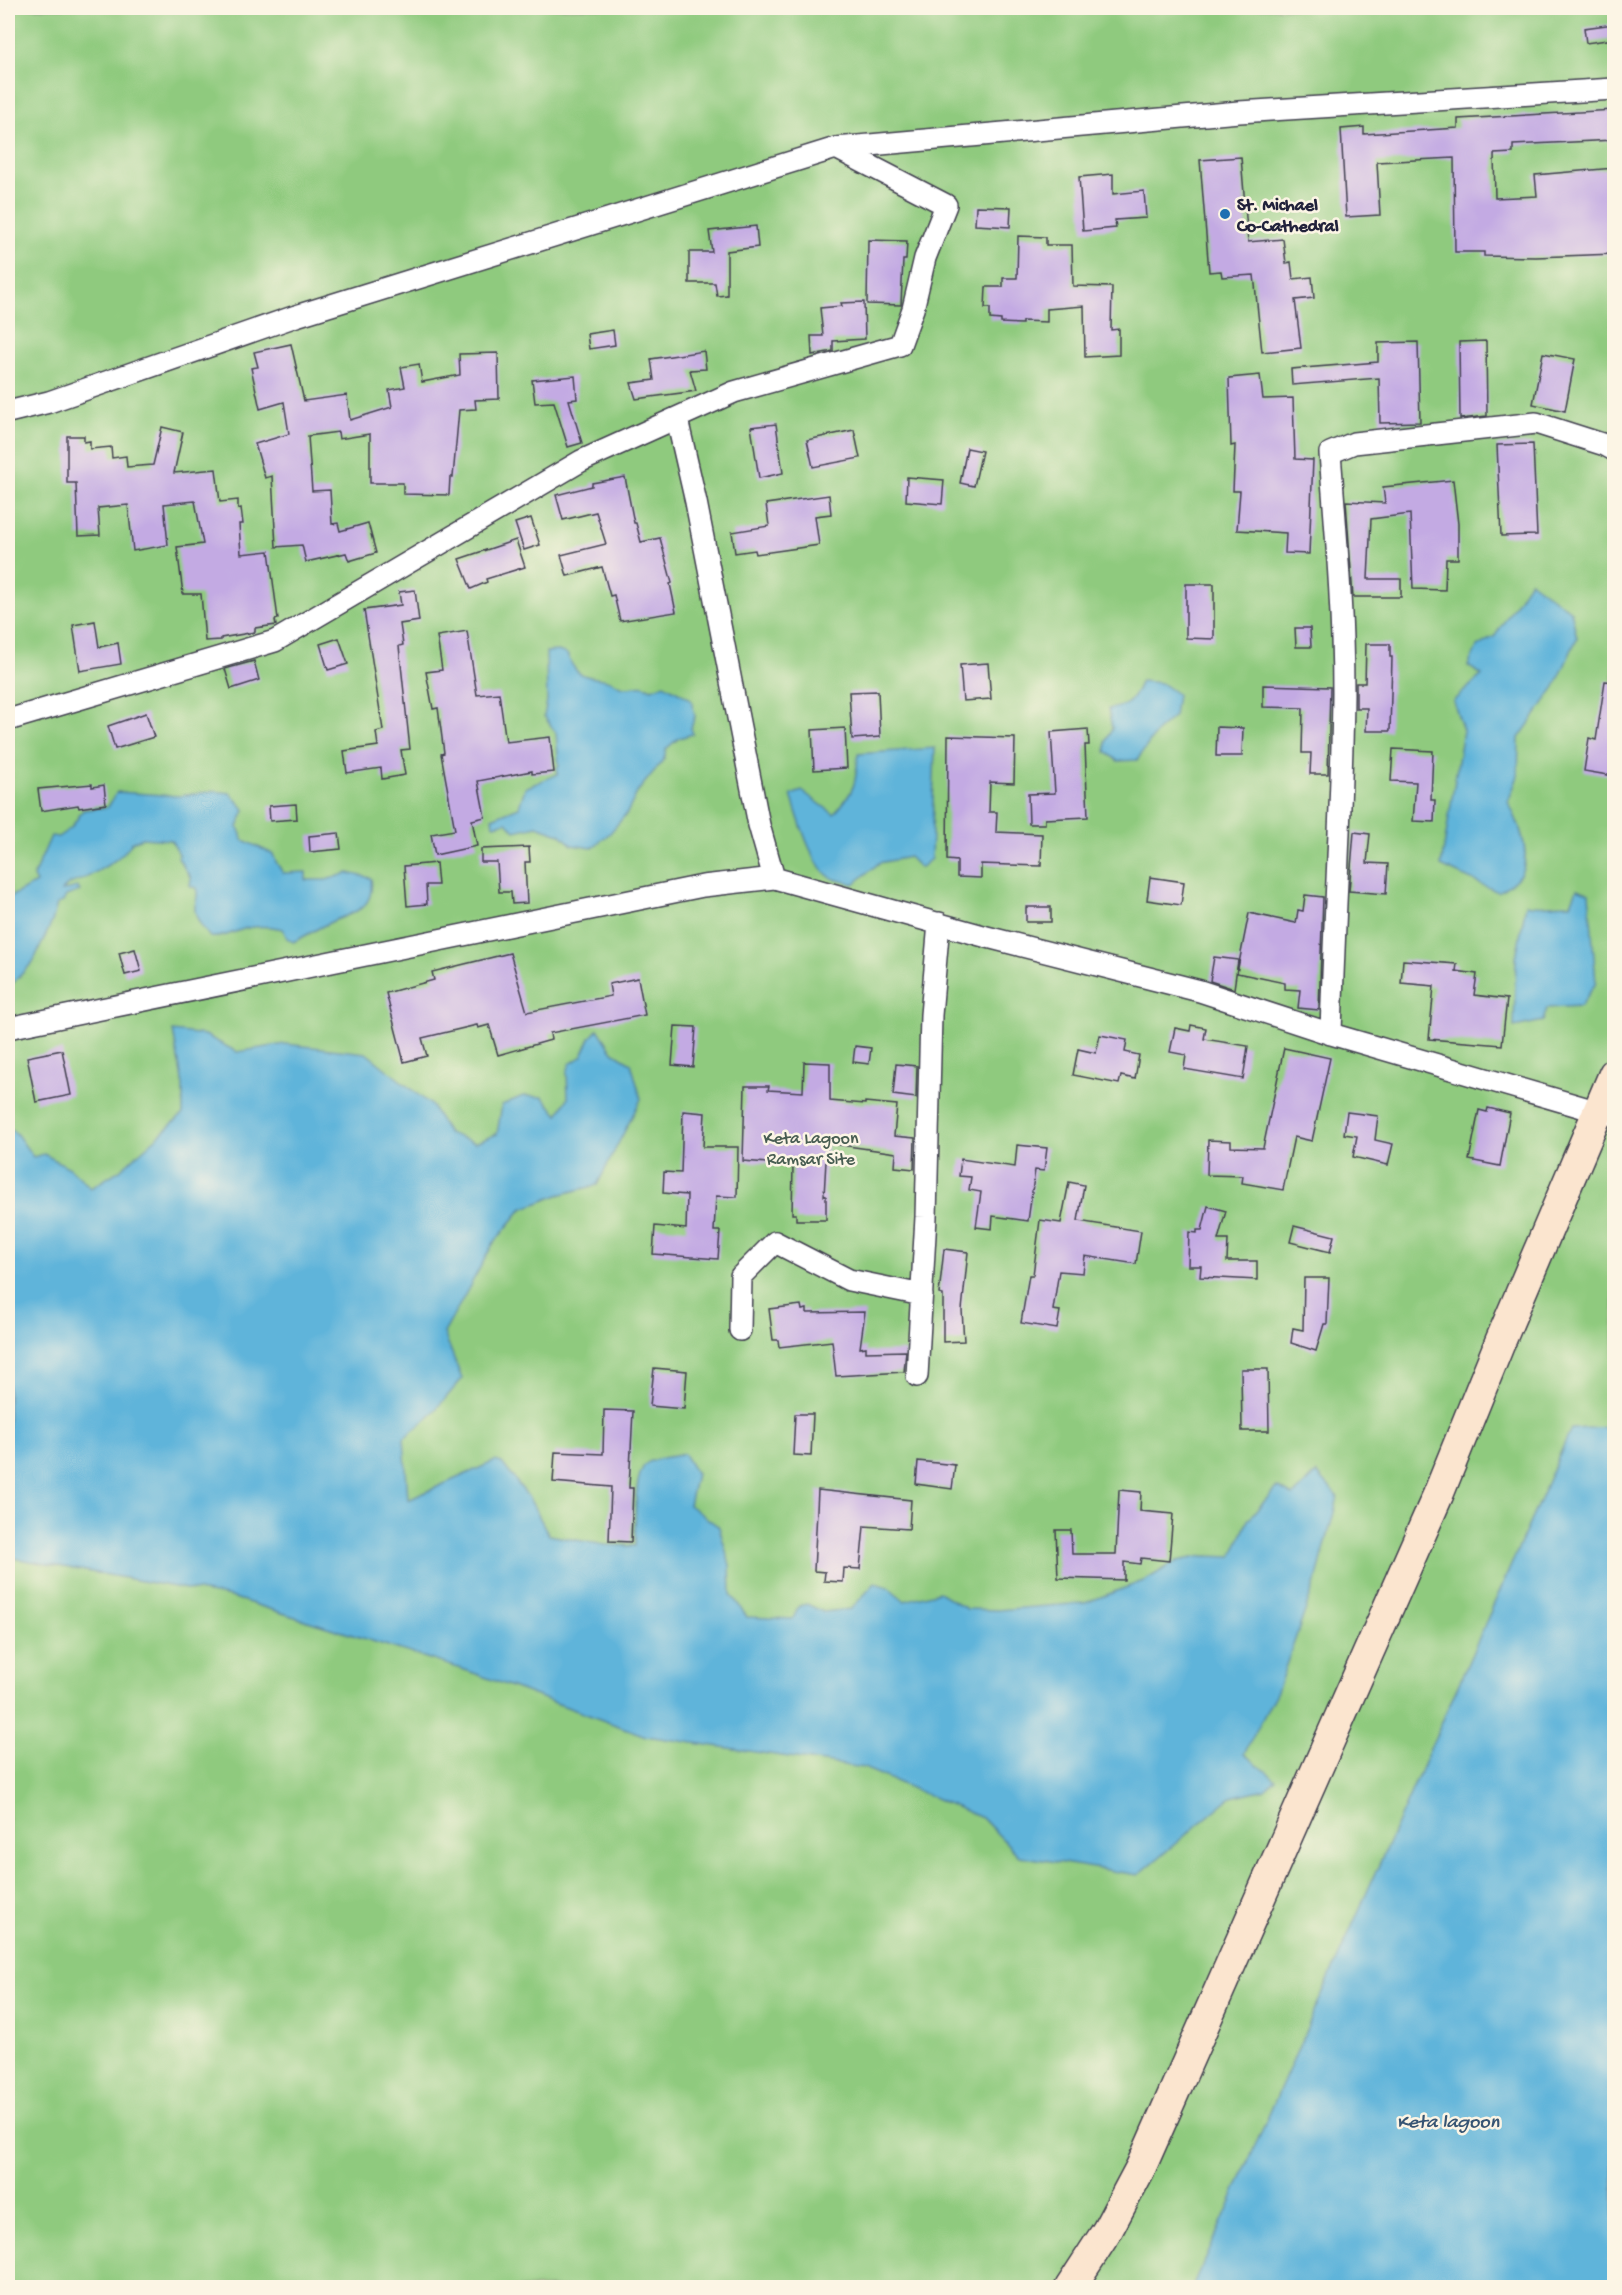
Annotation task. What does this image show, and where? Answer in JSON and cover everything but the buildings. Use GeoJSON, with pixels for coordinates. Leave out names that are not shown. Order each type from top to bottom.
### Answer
{"type":"FeatureCollection","features":[{"type":"Feature","properties":{"kind":"main road"},"geometry":{"type":"LineString","coordinates":[[1070,2288],[1107,2231],[1141,2167],[1438,1495],[1500,1342],[1606,1114],[1614,1074]]}},
{"type":"Feature","properties":{"kind":"street"},"geometry":{"type":"LineString","coordinates":[[8,412],[49,402],[296,316],[836,148],[1239,112],[1614,89]]}},
{"type":"Feature","properties":{"kind":"street"},"geometry":{"type":"LineString","coordinates":[[8,720],[275,641],[581,461],[734,392],[900,345],[916,300],[925,258],[946,205],[836,148]]}},
{"type":"Feature","properties":{"kind":"street"},"geometry":{"type":"LineString","coordinates":[[677,419],[696,502],[759,825],[774,878]]}},
{"type":"Feature","properties":{"kind":"street"},"geometry":{"type":"LineString","coordinates":[[1331,1034],[1343,692],[1339,568],[1330,453],[1354,443],[1536,423],[1614,450]]}},
{"type":"Feature","properties":{"kind":"street"},"geometry":{"type":"LineString","coordinates":[[8,1028],[703,886],[774,878],[1200,991],[1331,1034],[1606,1114]]}},
{"type":"Feature","properties":{"kind":"street"},"geometry":{"type":"LineString","coordinates":[[917,1376],[926,1217],[931,1015],[939,923]]}},
{"type":"Feature","properties":{"kind":"street"},"geometry":{"type":"LineString","coordinates":[[740,1330],[741,1276],[775,1242],[849,1280],[922,1295]]}},
{"type":"Feature","properties":{"kind":"green space","name":"Keta Lagoon Ramsar Site"},"geometry":{"type":"Polygon","coordinates":[[[8,8],[1614,8],[1614,2287],[8,2288],[8,8]]]}},
{"type":"Feature","properties":{"kind":"water"},"geometry":{"type":"Polygon","coordinates":[[[1530,581],[1571,611],[1577,638],[1555,687],[1519,738],[1518,776],[1508,802],[1520,829],[1525,861],[1517,878],[1498,892],[1441,866],[1463,730],[1453,701],[1482,675],[1468,666],[1477,647],[1495,636],[1530,581]]]}},
{"type":"Feature","properties":{"kind":"water"},"geometry":{"type":"Polygon","coordinates":[[[558,651],[567,654],[574,668],[586,676],[624,687],[640,686],[652,689],[664,684],[691,699],[695,716],[691,728],[693,734],[679,738],[666,749],[664,759],[638,791],[627,813],[610,833],[592,848],[572,845],[560,834],[537,826],[515,831],[507,822],[494,825],[492,818],[519,807],[525,788],[558,774],[556,733],[544,716],[547,701],[546,652],[558,651]]]}},
{"type":"Feature","properties":{"kind":"water"},"geometry":{"type":"Polygon","coordinates":[[[1141,681],[1161,683],[1177,694],[1174,716],[1158,730],[1137,760],[1118,761],[1106,752],[1106,742],[1112,728],[1108,709],[1122,706],[1130,701],[1141,681]]]}},
{"type":"Feature","properties":{"kind":"water"},"geometry":{"type":"Polygon","coordinates":[[[935,748],[931,859],[920,868],[909,857],[879,863],[854,884],[834,879],[824,872],[806,840],[791,795],[802,791],[834,814],[853,787],[858,754],[935,748]]]}},
{"type":"Feature","properties":{"kind":"water"},"geometry":{"type":"Polygon","coordinates":[[[214,791],[230,793],[245,810],[238,827],[243,840],[273,854],[283,873],[306,872],[306,880],[326,880],[348,873],[371,878],[370,897],[366,903],[355,912],[293,942],[287,938],[283,929],[268,927],[248,928],[210,937],[196,915],[196,888],[190,886],[191,878],[178,858],[179,854],[171,840],[142,838],[132,842],[118,858],[106,866],[64,888],[62,891],[77,887],[80,891],[66,896],[63,902],[57,904],[52,922],[33,962],[12,984],[8,982],[8,898],[36,883],[33,877],[51,836],[58,837],[71,828],[83,810],[108,807],[117,792],[179,796],[214,791]]]}},
{"type":"Feature","properties":{"kind":"water"},"geometry":{"type":"Polygon","coordinates":[[[1577,889],[1589,893],[1596,983],[1581,1006],[1547,1008],[1543,1021],[1514,1027],[1516,958],[1526,904],[1537,906],[1571,904],[1577,889]]]}},
{"type":"Feature","properties":{"kind":"water"},"geometry":{"type":"Polygon","coordinates":[[[598,1029],[613,1052],[631,1063],[641,1099],[597,1185],[558,1195],[522,1209],[493,1244],[444,1333],[462,1379],[430,1416],[404,1438],[408,1500],[495,1461],[502,1463],[529,1498],[549,1535],[605,1545],[635,1546],[637,1489],[642,1469],[651,1461],[684,1454],[696,1474],[689,1505],[719,1527],[730,1565],[731,1594],[747,1617],[793,1619],[799,1606],[807,1604],[823,1612],[851,1609],[875,1583],[888,1587],[905,1601],[939,1592],[967,1609],[997,1610],[1085,1603],[1146,1580],[1177,1561],[1204,1556],[1232,1557],[1248,1520],[1277,1487],[1293,1496],[1317,1473],[1338,1497],[1317,1577],[1277,1691],[1244,1754],[1276,1779],[1265,1789],[1231,1797],[1138,1875],[1019,1856],[982,1818],[864,1768],[646,1736],[468,1671],[231,1597],[8,1557],[8,1128],[16,1133],[33,1157],[44,1154],[70,1168],[91,1188],[120,1170],[183,1114],[183,1085],[173,1031],[205,1035],[237,1052],[285,1044],[366,1053],[431,1105],[448,1133],[475,1143],[497,1134],[502,1105],[523,1096],[543,1097],[558,1115],[568,1098],[567,1072],[570,1064],[582,1056],[590,1038],[598,1029]]]}},
{"type":"Feature","properties":{"kind":"water","name":"Keta lagoon"},"geometry":{"type":"Polygon","coordinates":[[[1614,1427],[1614,2287],[1193,2287],[1571,1429],[1614,1427]]]}},
{"type":"Feature","properties":{"kind":"place","name":"St. Michael Co-Cathedral"},"geometry":{"type":"Point","coordinates":[1225,214]}}]}
